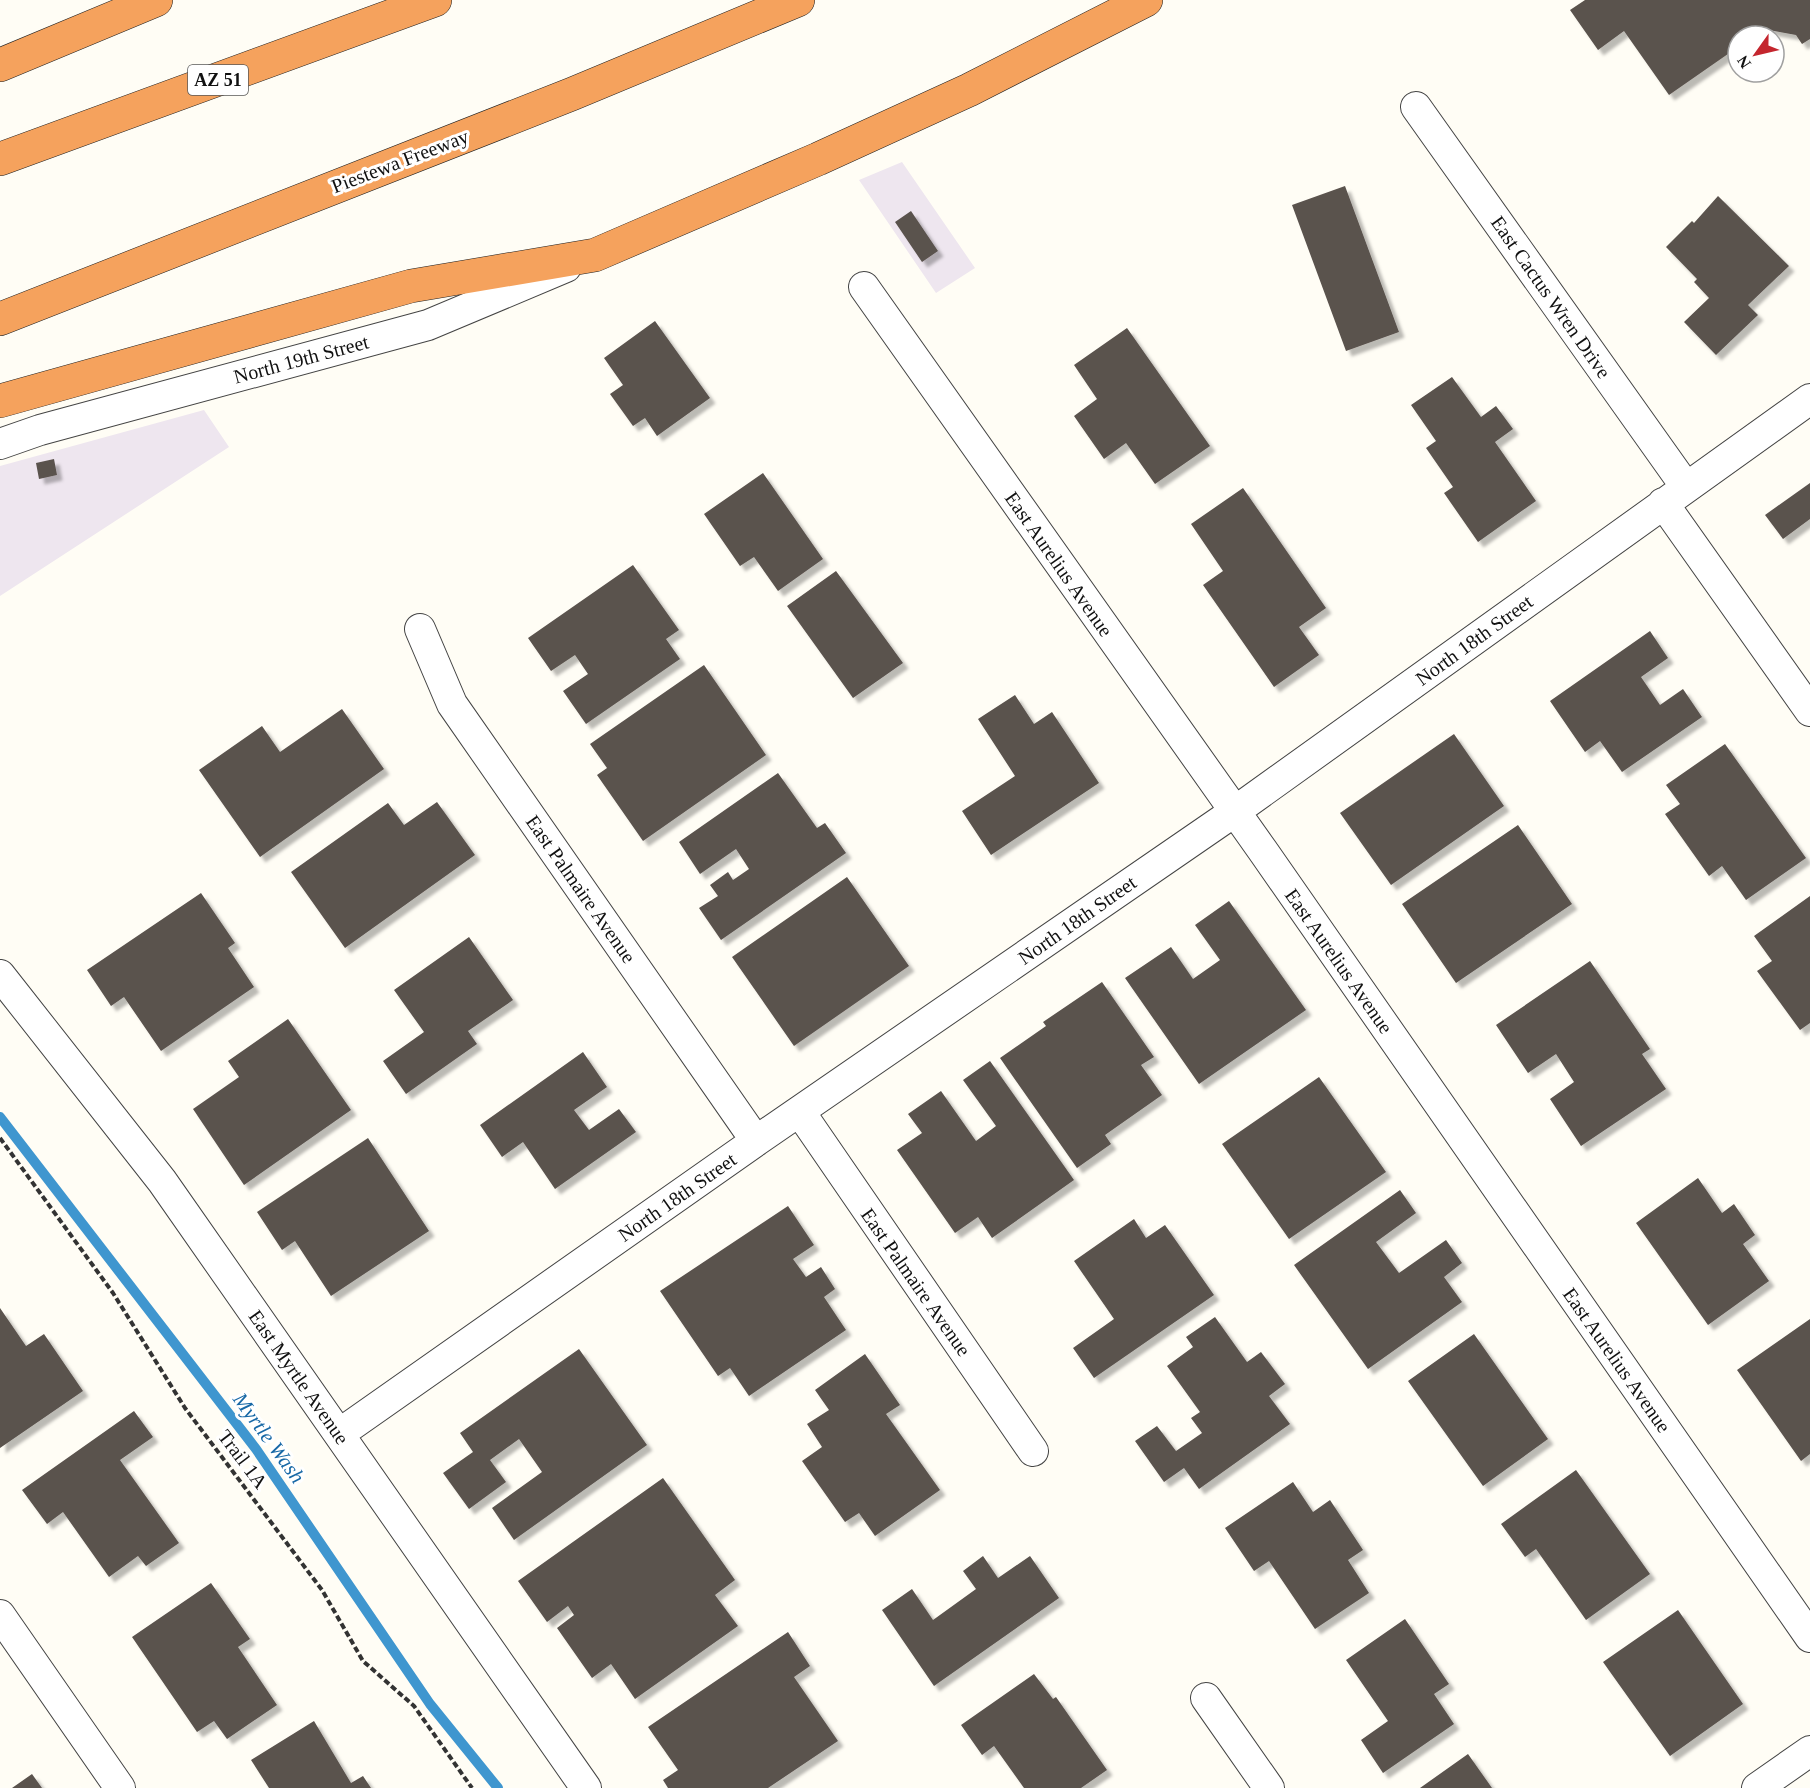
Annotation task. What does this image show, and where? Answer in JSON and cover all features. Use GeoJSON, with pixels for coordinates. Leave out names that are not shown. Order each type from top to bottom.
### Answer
{"type":"FeatureCollection","features":[{"type":"Feature","properties":{"kind":"highway"},"geometry":{"type":"LineString","coordinates":[[0,65],[156,0]]}},
{"type":"Feature","properties":{"kind":"highway","name":"AZ 51"},"geometry":{"type":"LineString","coordinates":[[0,159],[435,0]]}},
{"type":"Feature","properties":{"kind":"highway","name":"Piestewa Freeway"},"geometry":{"type":"LineString","coordinates":[[0,319],[572,94],[798,0]]}},
{"type":"Feature","properties":{"kind":"highway"},"geometry":{"type":"LineString","coordinates":[[0,401],[411,286],[595,255],[818,159],[969,90],[1146,0]]}},
{"type":"Feature","properties":{"kind":"street","name":"East Cactus Wren Drive"},"geometry":{"type":"LineString","coordinates":[[1416,106],[1675,495],[1810,711]]}},
{"type":"Feature","properties":{"kind":"street","name":"North 19th Street"},"geometry":{"type":"LineString","coordinates":[[0,444],[40,430],[428,325],[595,255]]}},
{"type":"Feature","properties":{"kind":"street","name":"East Aurelius Avenue"},"geometry":{"type":"LineString","coordinates":[[864,287],[1810,1637]]}},
{"type":"Feature","properties":{"kind":"street","name":"North 18th Street"},"geometry":{"type":"LineString","coordinates":[[339,1434],[756,1141],[1234,812],[1810,399]]}},
{"type":"Feature","properties":{"kind":"street","name":"East Palmaire Avenue"},"geometry":{"type":"LineString","coordinates":[[420,628],[452,704],[756,1141]]}},
{"type":"Feature","properties":{"kind":"street","name":"East Myrtle Avenue"},"geometry":{"type":"LineString","coordinates":[[0,975],[162,1181],[586,1788]]}},
{"type":"Feature","properties":{"kind":"street","name":"East Palmaire Avenue"},"geometry":{"type":"LineString","coordinates":[[800,1112],[1033,1451]]}},
{"type":"Feature","properties":{"kind":"street"},"geometry":{"type":"LineString","coordinates":[[0,1615],[120,1788]]}},
{"type":"Feature","properties":{"kind":"street"},"geometry":{"type":"LineString","coordinates":[[1206,1698],[1269,1788]]}},
{"type":"Feature","properties":{"kind":"street"},"geometry":{"type":"LineString","coordinates":[[1757,1788],[1810,1752]]}},
{"type":"Feature","properties":{"kind":"path","name":"Trail 1A"},"geometry":{"type":"LineString","coordinates":[[0,1138],[112,1293],[185,1408],[322,1590],[363,1661],[414,1706],[472,1788]]}},
{"type":"Feature","properties":{"kind":"shaded area"},"geometry":{"type":"Polygon","coordinates":[[[902,162],[975,268],[936,293],[859,180],[902,162]]]}},
{"type":"Feature","properties":{"kind":"shaded area"},"geometry":{"type":"Polygon","coordinates":[[[204,410],[229,447],[0,596],[0,466],[204,410]]]}},
{"type":"Feature","properties":{"kind":"building"},"geometry":{"type":"Polygon","coordinates":[[[1585,0],[1810,0],[1810,39],[1802,44],[1796,35],[1786,33],[1786,24],[1726,24],[1726,55],[1669,95],[1624,31],[1598,50],[1570,10],[1585,0]]]}},
{"type":"Feature","properties":{"kind":"building"},"geometry":{"type":"Polygon","coordinates":[[[1345,186],[1399,332],[1346,351],[1292,205],[1345,186]]]}},
{"type":"Feature","properties":{"kind":"building"},"geometry":{"type":"Polygon","coordinates":[[[1718,196],[1789,266],[1748,305],[1758,315],[1716,355],[1684,322],[1709,298],[1694,282],[1697,279],[1666,247],[1692,221],[1694,223],[1718,196]]]}},
{"type":"Feature","properties":{"kind":"building"},"geometry":{"type":"Polygon","coordinates":[[[911,211],[938,251],[922,262],[895,222],[911,211]]]}},
{"type":"Feature","properties":{"kind":"building"},"geometry":{"type":"Polygon","coordinates":[[[655,321],[710,398],[657,436],[645,418],[633,426],[610,394],[623,385],[604,358],[655,321]]]}},
{"type":"Feature","properties":{"kind":"building"},"geometry":{"type":"Polygon","coordinates":[[[1127,328],[1210,446],[1155,484],[1126,443],[1104,459],[1074,416],[1097,399],[1074,365],[1127,328]]]}},
{"type":"Feature","properties":{"kind":"building"},"geometry":{"type":"Polygon","coordinates":[[[1452,377],[1481,417],[1496,406],[1513,429],[1495,442],[1536,501],[1478,542],[1444,493],[1453,487],[1426,448],[1436,441],[1411,405],[1452,377]]]}},
{"type":"Feature","properties":{"kind":"building"},"geometry":{"type":"Polygon","coordinates":[[[54,459],[57,475],[39,479],[36,463],[54,459]]]}},
{"type":"Feature","properties":{"kind":"building"},"geometry":{"type":"Polygon","coordinates":[[[763,473],[823,559],[778,591],[754,557],[740,566],[704,514],[763,473]]]}},
{"type":"Feature","properties":{"kind":"building"},"geometry":{"type":"Polygon","coordinates":[[[1810,483],[1810,519],[1783,539],[1765,515],[1810,483]]]}},
{"type":"Feature","properties":{"kind":"building"},"geometry":{"type":"Polygon","coordinates":[[[1243,488],[1326,608],[1299,627],[1319,655],[1274,687],[1203,585],[1223,571],[1191,524],[1243,488]]]}},
{"type":"Feature","properties":{"kind":"building"},"geometry":{"type":"Polygon","coordinates":[[[633,565],[679,630],[666,639],[680,659],[586,724],[563,691],[588,674],[575,655],[551,671],[528,638],[633,565]]]}},
{"type":"Feature","properties":{"kind":"building"},"geometry":{"type":"Polygon","coordinates":[[[836,571],[903,663],[853,698],[787,606],[836,571]]]}},
{"type":"Feature","properties":{"kind":"building"},"geometry":{"type":"Polygon","coordinates":[[[1650,631],[1668,658],[1641,677],[1660,705],[1683,689],[1702,717],[1622,772],[1600,741],[1585,752],[1550,701],[1650,631]]]}},
{"type":"Feature","properties":{"kind":"building"},"geometry":{"type":"Polygon","coordinates":[[[704,665],[766,755],[643,841],[597,775],[607,768],[590,744],[704,665]]]}},
{"type":"Feature","properties":{"kind":"building"},"geometry":{"type":"Polygon","coordinates":[[[1015,695],[1034,724],[1052,712],[1099,783],[991,855],[962,811],[1015,776],[978,719],[1015,695]]]}},
{"type":"Feature","properties":{"kind":"building"},"geometry":{"type":"Polygon","coordinates":[[[342,709],[384,769],[260,857],[199,770],[262,726],[280,752],[342,709]]]}},
{"type":"Feature","properties":{"kind":"building"},"geometry":{"type":"Polygon","coordinates":[[[1454,734],[1504,806],[1391,885],[1340,813],[1454,734]]]}},
{"type":"Feature","properties":{"kind":"building"},"geometry":{"type":"Polygon","coordinates":[[[1725,744],[1806,858],[1746,900],[1722,866],[1709,876],[1665,814],[1680,804],[1666,785],[1725,744]]]}},
{"type":"Feature","properties":{"kind":"building"},"geometry":{"type":"Polygon","coordinates":[[[778,773],[817,828],[825,823],[846,853],[721,940],[699,908],[718,896],[710,885],[728,872],[733,880],[749,869],[736,849],[700,874],[679,842],[778,773]]]}},
{"type":"Feature","properties":{"kind":"building"},"geometry":{"type":"Polygon","coordinates":[[[437,802],[475,855],[345,948],[291,872],[388,803],[404,825],[437,802]]]}},
{"type":"Feature","properties":{"kind":"building"},"geometry":{"type":"Polygon","coordinates":[[[1518,825],[1572,904],[1456,983],[1402,904],[1518,825]]]}},
{"type":"Feature","properties":{"kind":"building"},"geometry":{"type":"Polygon","coordinates":[[[847,877],[909,966],[794,1046],[732,957],[847,877]]]}},
{"type":"Feature","properties":{"kind":"building"},"geometry":{"type":"Polygon","coordinates":[[[201,893],[235,943],[228,948],[254,987],[161,1051],[124,997],[111,1006],[87,970],[201,893]]]}},
{"type":"Feature","properties":{"kind":"building"},"geometry":{"type":"Polygon","coordinates":[[[1810,896],[1810,1023],[1800,1030],[1757,971],[1772,961],[1754,936],[1810,896]]]}},
{"type":"Feature","properties":{"kind":"building"},"geometry":{"type":"Polygon","coordinates":[[[1229,901],[1306,1010],[1199,1084],[1125,978],[1171,947],[1193,979],[1220,960],[1195,925],[1229,901]]]}},
{"type":"Feature","properties":{"kind":"building"},"geometry":{"type":"Polygon","coordinates":[[[469,937],[513,1000],[468,1031],[477,1044],[406,1094],[383,1061],[424,1032],[394,990],[469,937]]]}},
{"type":"Feature","properties":{"kind":"building"},"geometry":{"type":"Polygon","coordinates":[[[1590,961],[1650,1049],[1642,1054],[1666,1089],[1581,1146],[1550,1099],[1574,1082],[1556,1054],[1528,1073],[1496,1025],[1590,961]]]}},
{"type":"Feature","properties":{"kind":"building"},"geometry":{"type":"Polygon","coordinates":[[[1102,982],[1154,1057],[1141,1065],[1162,1095],[1105,1135],[1111,1144],[1077,1168],[1000,1058],[1046,1026],[1043,1022],[1102,982]]]}},
{"type":"Feature","properties":{"kind":"building"},"geometry":{"type":"Polygon","coordinates":[[[288,1019],[351,1110],[244,1185],[193,1109],[239,1077],[228,1061],[288,1019]]]}},
{"type":"Feature","properties":{"kind":"building"},"geometry":{"type":"Polygon","coordinates":[[[583,1052],[607,1087],[574,1110],[589,1130],[619,1109],[636,1132],[555,1189],[523,1142],[502,1157],[480,1125],[583,1052]]]}},
{"type":"Feature","properties":{"kind":"building"},"geometry":{"type":"Polygon","coordinates":[[[990,1061],[1074,1180],[992,1238],[978,1217],[955,1233],[897,1150],[922,1133],[908,1114],[941,1091],[976,1141],[996,1126],[963,1080],[990,1061]]]}},
{"type":"Feature","properties":{"kind":"building"},"geometry":{"type":"Polygon","coordinates":[[[1319,1077],[1386,1172],[1289,1239],[1222,1144],[1319,1077]]]}},
{"type":"Feature","properties":{"kind":"building"},"geometry":{"type":"Polygon","coordinates":[[[368,1138],[429,1231],[331,1296],[295,1241],[282,1250],[257,1212],[368,1138]]]}},
{"type":"Feature","properties":{"kind":"building"},"geometry":{"type":"Polygon","coordinates":[[[1698,1178],[1722,1213],[1734,1204],[1755,1235],[1743,1244],[1769,1281],[1708,1325],[1636,1223],[1698,1178]]]}},
{"type":"Feature","properties":{"kind":"building"},"geometry":{"type":"Polygon","coordinates":[[[1400,1190],[1416,1213],[1376,1242],[1399,1273],[1446,1240],[1462,1263],[1444,1277],[1462,1302],[1368,1369],[1294,1265],[1400,1190]]]}},
{"type":"Feature","properties":{"kind":"building"},"geometry":{"type":"Polygon","coordinates":[[[788,1206],[814,1245],[793,1259],[806,1277],[821,1267],[835,1289],[824,1297],[846,1330],[749,1396],[730,1368],[718,1376],[660,1291],[788,1206]]]}},
{"type":"Feature","properties":{"kind":"building"},"geometry":{"type":"Polygon","coordinates":[[[1134,1219],[1146,1238],[1165,1225],[1214,1295],[1094,1378],[1073,1348],[1114,1319],[1074,1261],[1134,1219]]]}},
{"type":"Feature","properties":{"kind":"building"},"geometry":{"type":"Polygon","coordinates":[[[0,1308],[26,1346],[44,1334],[83,1391],[0,1448],[0,1308]]]}},
{"type":"Feature","properties":{"kind":"building"},"geometry":{"type":"Polygon","coordinates":[[[1215,1317],[1247,1362],[1261,1352],[1285,1384],[1269,1396],[1290,1424],[1199,1489],[1184,1468],[1164,1482],[1135,1441],[1157,1426],[1176,1451],[1202,1433],[1191,1418],[1200,1412],[1167,1366],[1193,1347],[1186,1337],[1215,1317]]]}},
{"type":"Feature","properties":{"kind":"building"},"geometry":{"type":"Polygon","coordinates":[[[1810,1319],[1810,1454],[1801,1461],[1737,1370],[1810,1319]]]}},
{"type":"Feature","properties":{"kind":"building"},"geometry":{"type":"Polygon","coordinates":[[[1474,1334],[1548,1439],[1483,1486],[1408,1381],[1474,1334]]]}},
{"type":"Feature","properties":{"kind":"building"},"geometry":{"type":"Polygon","coordinates":[[[579,1349],[647,1445],[514,1540],[492,1508],[542,1472],[519,1439],[490,1460],[506,1482],[469,1509],[443,1473],[473,1452],[460,1433],[579,1349]]]}},
{"type":"Feature","properties":{"kind":"building"},"geometry":{"type":"Polygon","coordinates":[[[865,1354],[900,1405],[886,1414],[940,1490],[875,1536],[859,1513],[845,1522],[802,1461],[822,1447],[807,1424],[829,1410],[815,1390],[865,1354]]]}},
{"type":"Feature","properties":{"kind":"building"},"geometry":{"type":"Polygon","coordinates":[[[134,1411],[153,1437],[120,1460],[179,1543],[146,1566],[138,1556],[109,1577],[63,1512],[47,1524],[22,1490],[134,1411]]]}},
{"type":"Feature","properties":{"kind":"building"},"geometry":{"type":"Polygon","coordinates":[[[1576,1470],[1650,1574],[1586,1620],[1536,1549],[1525,1557],[1501,1524],[1576,1470]]]}},
{"type":"Feature","properties":{"kind":"building"},"geometry":{"type":"Polygon","coordinates":[[[663,1478],[735,1580],[715,1595],[738,1626],[635,1699],[611,1664],[592,1678],[557,1628],[574,1615],[568,1606],[547,1622],[518,1581],[663,1478]]]}},
{"type":"Feature","properties":{"kind":"building"},"geometry":{"type":"Polygon","coordinates":[[[1293,1482],[1313,1512],[1330,1500],[1363,1550],[1348,1560],[1369,1593],[1315,1629],[1269,1561],[1254,1571],[1225,1528],[1293,1482]]]}},
{"type":"Feature","properties":{"kind":"building"},"geometry":{"type":"Polygon","coordinates":[[[983,1556],[998,1578],[1030,1556],[1059,1598],[934,1686],[882,1610],[912,1589],[933,1620],[976,1589],[963,1571],[983,1556]]]}},
{"type":"Feature","properties":{"kind":"building"},"geometry":{"type":"Polygon","coordinates":[[[211,1583],[250,1639],[238,1647],[277,1705],[227,1739],[214,1721],[197,1732],[132,1637],[211,1583]]]}},
{"type":"Feature","properties":{"kind":"building"},"geometry":{"type":"Polygon","coordinates":[[[1678,1610],[1743,1704],[1670,1756],[1603,1662],[1678,1610]]]}},
{"type":"Feature","properties":{"kind":"building"},"geometry":{"type":"Polygon","coordinates":[[[1405,1619],[1449,1684],[1434,1694],[1454,1724],[1383,1773],[1361,1740],[1388,1721],[1346,1660],[1405,1619]]]}},
{"type":"Feature","properties":{"kind":"building"},"geometry":{"type":"Polygon","coordinates":[[[788,1632],[810,1666],[794,1677],[838,1741],[768,1788],[668,1788],[663,1780],[678,1770],[648,1727],[788,1632]]]}},
{"type":"Feature","properties":{"kind":"building"},"geometry":{"type":"Polygon","coordinates":[[[1034,1674],[1053,1699],[1056,1697],[1107,1770],[1081,1788],[1024,1788],[994,1746],[982,1755],[961,1725],[1034,1674]]]}},
{"type":"Feature","properties":{"kind":"building"},"geometry":{"type":"Polygon","coordinates":[[[314,1721],[351,1783],[363,1776],[371,1788],[269,1788],[251,1760],[314,1721]]]}},
{"type":"Feature","properties":{"kind":"building"},"geometry":{"type":"Polygon","coordinates":[[[1468,1754],[1492,1788],[1420,1788],[1468,1754]]]}},
{"type":"Feature","properties":{"kind":"building"},"geometry":{"type":"Polygon","coordinates":[[[32,1774],[42,1788],[12,1788],[32,1774]]]}},
{"type":"Feature","properties":{"kind":"waterway","name":"Myrtle Wash"},"geometry":{"type":"LineString","coordinates":[[0,1117],[256,1449],[430,1704],[498,1788]]}}]}
